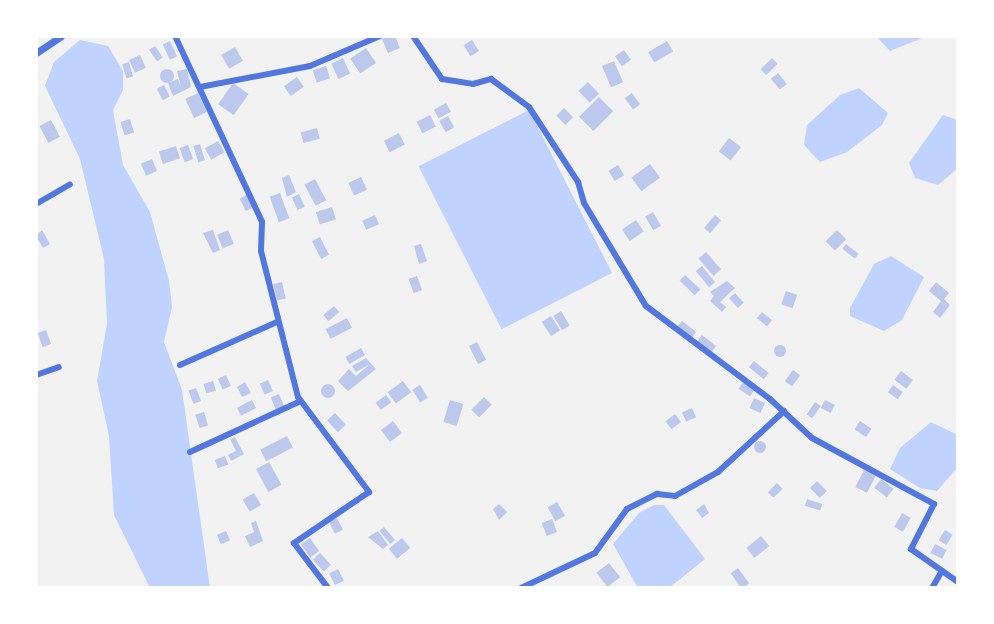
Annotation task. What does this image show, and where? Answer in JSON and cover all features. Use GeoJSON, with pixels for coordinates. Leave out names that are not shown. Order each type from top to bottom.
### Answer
{"type":"FeatureCollection","features":[{"type":"Feature","properties":{"kind":"street"},"geometry":{"type":"LineString","coordinates":[[36,53],[61,36]]}},
{"type":"Feature","properties":{"kind":"street"},"geometry":{"type":"LineString","coordinates":[[175,36],[262,222],[261,251],[277,322],[301,401],[369,492],[294,543],[328,588]]}},
{"type":"Feature","properties":{"kind":"street"},"geometry":{"type":"LineString","coordinates":[[200,87],[310,66],[380,36]]}},
{"type":"Feature","properties":{"kind":"street"},"geometry":{"type":"LineString","coordinates":[[413,36],[442,79],[473,84],[491,79],[529,107],[578,182],[584,203],[646,306],[784,411],[812,438],[934,504],[911,549],[958,582]]}},
{"type":"Feature","properties":{"kind":"street"},"geometry":{"type":"LineString","coordinates":[[36,204],[70,184]]}},
{"type":"Feature","properties":{"kind":"street"},"geometry":{"type":"LineString","coordinates":[[180,365],[277,322]]}},
{"type":"Feature","properties":{"kind":"street"},"geometry":{"type":"LineString","coordinates":[[36,375],[59,367]]}},
{"type":"Feature","properties":{"kind":"street"},"geometry":{"type":"LineString","coordinates":[[190,452],[301,401]]}},
{"type":"Feature","properties":{"kind":"street"},"geometry":{"type":"LineString","coordinates":[[521,588],[595,553],[627,509],[657,494],[675,496],[718,472],[784,411]]}},
{"type":"Feature","properties":{"kind":"street"},"geometry":{"type":"LineString","coordinates":[[932,588],[942,571]]}},
{"type":"Feature","properties":{"kind":"water"},"geometry":{"type":"Polygon","coordinates":[[[876,36],[927,36],[890,51],[876,36]]]}},
{"type":"Feature","properties":{"kind":"water"},"geometry":{"type":"Polygon","coordinates":[[[80,40],[108,46],[123,71],[123,90],[113,110],[123,165],[150,212],[169,281],[172,307],[164,342],[182,390],[210,588],[150,588],[114,515],[109,436],[97,381],[107,324],[104,259],[80,159],[45,86],[54,62],[80,40]]]}},
{"type":"Feature","properties":{"kind":"water"},"geometry":{"type":"Polygon","coordinates":[[[859,88],[888,113],[882,125],[847,152],[820,162],[804,145],[807,125],[840,95],[859,88]]]}},
{"type":"Feature","properties":{"kind":"water"},"geometry":{"type":"Polygon","coordinates":[[[529,110],[612,273],[502,329],[419,166],[529,110]]]}},
{"type":"Feature","properties":{"kind":"water"},"geometry":{"type":"Polygon","coordinates":[[[943,115],[958,120],[958,168],[938,185],[915,178],[909,163],[943,115]]]}},
{"type":"Feature","properties":{"kind":"water"},"geometry":{"type":"Polygon","coordinates":[[[891,256],[924,277],[902,320],[884,331],[850,316],[850,308],[874,264],[891,256]]]}},
{"type":"Feature","properties":{"kind":"water"},"geometry":{"type":"Polygon","coordinates":[[[931,422],[958,435],[958,467],[937,491],[920,488],[890,469],[900,448],[931,422]]]}},
{"type":"Feature","properties":{"kind":"water"},"geometry":{"type":"Polygon","coordinates":[[[654,505],[664,505],[705,559],[669,588],[638,588],[613,544],[639,513],[654,505]]]}},
{"type":"Feature","properties":{"kind":"building"},"geometry":{"type":"Polygon","coordinates":[[[395,36],[400,48],[388,53],[382,39],[395,36]]]}},
{"type":"Feature","properties":{"kind":"building"},"geometry":{"type":"Polygon","coordinates":[[[472,40],[479,51],[470,56],[464,45],[472,40]]]}},
{"type":"Feature","properties":{"kind":"building"},"geometry":{"type":"Polygon","coordinates":[[[170,41],[177,56],[170,60],[163,44],[170,41]]]}},
{"type":"Feature","properties":{"kind":"building"},"geometry":{"type":"Polygon","coordinates":[[[667,41],[673,51],[654,63],[648,52],[667,41]]]}},
{"type":"Feature","properties":{"kind":"building"},"geometry":{"type":"Polygon","coordinates":[[[155,46],[163,58],[157,62],[149,50],[155,46]]]}},
{"type":"Feature","properties":{"kind":"building"},"geometry":{"type":"Polygon","coordinates":[[[235,47],[243,61],[229,69],[221,55],[235,47]]]}},
{"type":"Feature","properties":{"kind":"building"},"geometry":{"type":"Polygon","coordinates":[[[366,48],[376,63],[360,74],[350,59],[366,48]]]}},
{"type":"Feature","properties":{"kind":"building"},"geometry":{"type":"Polygon","coordinates":[[[624,50],[631,60],[622,66],[615,56],[624,50]]]}},
{"type":"Feature","properties":{"kind":"building"},"geometry":{"type":"Polygon","coordinates":[[[140,55],[146,68],[135,73],[129,60],[140,55]]]}},
{"type":"Feature","properties":{"kind":"building"},"geometry":{"type":"Polygon","coordinates":[[[343,58],[350,73],[338,79],[331,63],[343,58]]]}},
{"type":"Feature","properties":{"kind":"building"},"geometry":{"type":"Polygon","coordinates":[[[772,58],[778,64],[766,75],[761,69],[772,58]]]}},
{"type":"Feature","properties":{"kind":"building"},"geometry":{"type":"Polygon","coordinates":[[[614,61],[623,82],[611,87],[602,66],[614,61]]]}},
{"type":"Feature","properties":{"kind":"building"},"geometry":{"type":"Polygon","coordinates":[[[129,62],[133,76],[126,78],[122,64],[129,62]]]}},
{"type":"Feature","properties":{"kind":"building"},"geometry":{"type":"Polygon","coordinates":[[[326,66],[330,78],[317,83],[313,70],[326,66]]]}},
{"type":"Feature","properties":{"kind":"building"},"geometry":{"type":"Polygon","coordinates":[[[167,69],[174,76],[167,83],[160,76],[167,69]]]}},
{"type":"Feature","properties":{"kind":"building"},"geometry":{"type":"Polygon","coordinates":[[[187,69],[191,87],[173,96],[168,83],[178,79],[181,87],[177,71],[187,69]]]}},
{"type":"Feature","properties":{"kind":"building"},"geometry":{"type":"Polygon","coordinates":[[[778,73],[787,84],[780,90],[771,79],[778,73]]]}},
{"type":"Feature","properties":{"kind":"building"},"geometry":{"type":"Polygon","coordinates":[[[297,77],[304,87],[291,96],[284,86],[297,77]]]}},
{"type":"Feature","properties":{"kind":"building"},"geometry":{"type":"Polygon","coordinates":[[[588,82],[599,94],[589,103],[578,91],[588,82]]]}},
{"type":"Feature","properties":{"kind":"building"},"geometry":{"type":"Polygon","coordinates":[[[233,83],[249,94],[234,115],[218,104],[233,83]]]}},
{"type":"Feature","properties":{"kind":"building"},"geometry":{"type":"Polygon","coordinates":[[[164,85],[170,97],[163,100],[157,89],[164,85]]]}},
{"type":"Feature","properties":{"kind":"building"},"geometry":{"type":"Polygon","coordinates":[[[198,93],[207,112],[194,118],[185,99],[198,93]]]}},
{"type":"Feature","properties":{"kind":"building"},"geometry":{"type":"Polygon","coordinates":[[[632,93],[640,104],[633,110],[625,98],[632,93]]]}},
{"type":"Feature","properties":{"kind":"building"},"geometry":{"type":"Polygon","coordinates":[[[599,97],[613,111],[593,131],[579,117],[599,97]]]}},
{"type":"Feature","properties":{"kind":"building"},"geometry":{"type":"Polygon","coordinates":[[[446,103],[451,112],[439,119],[434,110],[446,103]]]}},
{"type":"Feature","properties":{"kind":"building"},"geometry":{"type":"Polygon","coordinates":[[[564,108],[573,117],[565,125],[556,116],[564,108]]]}},
{"type":"Feature","properties":{"kind":"building"},"geometry":{"type":"Polygon","coordinates":[[[430,115],[436,127],[423,133],[417,122],[430,115]]]}},
{"type":"Feature","properties":{"kind":"building"},"geometry":{"type":"Polygon","coordinates":[[[448,116],[454,127],[446,132],[439,121],[448,116]]]}},
{"type":"Feature","properties":{"kind":"building"},"geometry":{"type":"Polygon","coordinates":[[[130,119],[134,132],[125,135],[120,122],[130,119]]]}},
{"type":"Feature","properties":{"kind":"building"},"geometry":{"type":"Polygon","coordinates":[[[51,120],[60,137],[48,143],[40,126],[51,120]]]}},
{"type":"Feature","properties":{"kind":"building"},"geometry":{"type":"Polygon","coordinates":[[[317,128],[320,139],[303,143],[301,132],[317,128]]]}},
{"type":"Feature","properties":{"kind":"building"},"geometry":{"type":"Polygon","coordinates":[[[399,133],[405,145],[390,152],[384,141],[399,133]]]}},
{"type":"Feature","properties":{"kind":"building"},"geometry":{"type":"Polygon","coordinates":[[[729,138],[741,147],[731,161],[719,152],[729,138]]]}},
{"type":"Feature","properties":{"kind":"building"},"geometry":{"type":"Polygon","coordinates":[[[218,141],[224,152],[211,160],[205,148],[218,141]]]}},
{"type":"Feature","properties":{"kind":"building"},"geometry":{"type":"Polygon","coordinates":[[[200,144],[205,160],[198,162],[193,146],[200,144]]]}},
{"type":"Feature","properties":{"kind":"building"},"geometry":{"type":"Polygon","coordinates":[[[188,145],[193,159],[185,162],[180,148],[188,145]]]}},
{"type":"Feature","properties":{"kind":"building"},"geometry":{"type":"Polygon","coordinates":[[[176,146],[180,158],[163,164],[159,152],[176,146]]]}},
{"type":"Feature","properties":{"kind":"building"},"geometry":{"type":"Polygon","coordinates":[[[152,159],[157,171],[146,176],[141,164],[152,159]]]}},
{"type":"Feature","properties":{"kind":"building"},"geometry":{"type":"Polygon","coordinates":[[[650,164],[660,178],[641,191],[631,178],[650,164]]]}},
{"type":"Feature","properties":{"kind":"building"},"geometry":{"type":"Polygon","coordinates":[[[618,165],[624,175],[615,181],[609,171],[618,165]]]}},
{"type":"Feature","properties":{"kind":"building"},"geometry":{"type":"Polygon","coordinates":[[[289,175],[296,192],[287,197],[282,178],[289,175]]]}},
{"type":"Feature","properties":{"kind":"building"},"geometry":{"type":"Polygon","coordinates":[[[361,177],[367,190],[354,196],[348,183],[361,177]]]}},
{"type":"Feature","properties":{"kind":"building"},"geometry":{"type":"Polygon","coordinates":[[[315,179],[326,200],[316,206],[304,185],[315,179]]]}},
{"type":"Feature","properties":{"kind":"building"},"geometry":{"type":"Polygon","coordinates":[[[280,193],[289,218],[279,222],[270,197],[280,193]]]}},
{"type":"Feature","properties":{"kind":"building"},"geometry":{"type":"Polygon","coordinates":[[[299,194],[305,207],[298,210],[292,197],[299,194]]]}},
{"type":"Feature","properties":{"kind":"building"},"geometry":{"type":"Polygon","coordinates":[[[247,195],[253,208],[246,211],[240,198],[247,195]]]}},
{"type":"Feature","properties":{"kind":"building"},"geometry":{"type":"Polygon","coordinates":[[[332,207],[336,219],[320,225],[316,212],[332,207]]]}},
{"type":"Feature","properties":{"kind":"building"},"geometry":{"type":"Polygon","coordinates":[[[653,212],[661,226],[653,230],[645,216],[653,212]]]}},
{"type":"Feature","properties":{"kind":"building"},"geometry":{"type":"Polygon","coordinates":[[[375,215],[379,224],[366,230],[362,221],[375,215]]]}},
{"type":"Feature","properties":{"kind":"building"},"geometry":{"type":"Polygon","coordinates":[[[715,215],[721,220],[710,233],[704,228],[715,215]]]}},
{"type":"Feature","properties":{"kind":"building"},"geometry":{"type":"Polygon","coordinates":[[[636,220],[644,232],[630,241],[622,230],[636,220]]]}},
{"type":"Feature","properties":{"kind":"building"},"geometry":{"type":"Polygon","coordinates":[[[42,230],[50,244],[43,248],[36,236],[42,230]]]}},
{"type":"Feature","properties":{"kind":"building"},"geometry":{"type":"Polygon","coordinates":[[[213,230],[220,250],[213,253],[203,233],[213,230]]]}},
{"type":"Feature","properties":{"kind":"building"},"geometry":{"type":"Polygon","coordinates":[[[228,230],[234,244],[223,248],[217,235],[228,230]]]}},
{"type":"Feature","properties":{"kind":"building"},"geometry":{"type":"Polygon","coordinates":[[[837,230],[846,239],[835,251],[826,241],[837,230]]]}},
{"type":"Feature","properties":{"kind":"building"},"geometry":{"type":"Polygon","coordinates":[[[320,237],[329,255],[321,259],[312,241],[320,237]]]}},
{"type":"Feature","properties":{"kind":"building"},"geometry":{"type":"Polygon","coordinates":[[[421,244],[427,261],[419,264],[414,246],[421,244]]]}},
{"type":"Feature","properties":{"kind":"building"},"geometry":{"type":"Polygon","coordinates":[[[846,244],[859,254],[855,259],[842,249],[846,244]]]}},
{"type":"Feature","properties":{"kind":"building"},"geometry":{"type":"Polygon","coordinates":[[[706,252],[721,269],[714,276],[698,259],[706,252]]]}},
{"type":"Feature","properties":{"kind":"building"},"geometry":{"type":"Polygon","coordinates":[[[702,266],[715,282],[709,287],[696,271],[702,266]]]}},
{"type":"Feature","properties":{"kind":"building"},"geometry":{"type":"Polygon","coordinates":[[[685,275],[700,289],[695,295],[680,281],[685,275]]]}},
{"type":"Feature","properties":{"kind":"building"},"geometry":{"type":"Polygon","coordinates":[[[417,276],[422,290],[414,293],[409,279],[417,276]]]}},
{"type":"Feature","properties":{"kind":"building"},"geometry":{"type":"Polygon","coordinates":[[[727,281],[735,288],[720,302],[726,307],[722,312],[710,301],[714,296],[710,292],[727,281]]]}},
{"type":"Feature","properties":{"kind":"building"},"geometry":{"type":"Polygon","coordinates":[[[282,282],[286,299],[277,301],[273,284],[282,282]]]}},
{"type":"Feature","properties":{"kind":"building"},"geometry":{"type":"Polygon","coordinates":[[[936,282],[949,293],[944,299],[950,305],[940,318],[933,312],[941,301],[929,291],[936,282]]]}},
{"type":"Feature","properties":{"kind":"building"},"geometry":{"type":"Polygon","coordinates":[[[786,291],[797,295],[792,308],[781,304],[786,291]]]}},
{"type":"Feature","properties":{"kind":"building"},"geometry":{"type":"Polygon","coordinates":[[[735,293],[744,303],[738,308],[729,298],[735,293]]]}},
{"type":"Feature","properties":{"kind":"building"},"geometry":{"type":"Polygon","coordinates":[[[334,306],[339,312],[328,321],[323,315],[334,306]]]}},
{"type":"Feature","properties":{"kind":"building"},"geometry":{"type":"Polygon","coordinates":[[[561,311],[570,326],[562,330],[553,316],[561,311]]]}},
{"type":"Feature","properties":{"kind":"building"},"geometry":{"type":"Polygon","coordinates":[[[762,312],[772,320],[767,326],[757,318],[762,312]]]}},
{"type":"Feature","properties":{"kind":"building"},"geometry":{"type":"Polygon","coordinates":[[[551,316],[560,330],[551,336],[542,322],[551,316]]]}},
{"type":"Feature","properties":{"kind":"building"},"geometry":{"type":"Polygon","coordinates":[[[347,318],[352,328],[331,339],[326,329],[347,318]]]}},
{"type":"Feature","properties":{"kind":"building"},"geometry":{"type":"Polygon","coordinates":[[[682,321],[696,332],[691,338],[677,327],[682,321]]]}},
{"type":"Feature","properties":{"kind":"building"},"geometry":{"type":"Polygon","coordinates":[[[46,330],[51,344],[43,347],[38,333],[46,330]]]}},
{"type":"Feature","properties":{"kind":"building"},"geometry":{"type":"Polygon","coordinates":[[[702,335],[716,346],[710,354],[696,343],[702,335]]]}},
{"type":"Feature","properties":{"kind":"building"},"geometry":{"type":"Polygon","coordinates":[[[477,342],[486,360],[478,364],[469,346],[477,342]]]}},
{"type":"Feature","properties":{"kind":"building"},"geometry":{"type":"Polygon","coordinates":[[[780,345],[786,351],[780,357],[774,351],[780,345]]]}},
{"type":"Feature","properties":{"kind":"building"},"geometry":{"type":"Polygon","coordinates":[[[361,348],[365,355],[349,364],[345,357],[361,348]]]}},
{"type":"Feature","properties":{"kind":"building"},"geometry":{"type":"Polygon","coordinates":[[[366,358],[376,369],[348,391],[338,381],[349,369],[356,376],[370,364],[356,372],[352,366],[366,358]]]}},
{"type":"Feature","properties":{"kind":"building"},"geometry":{"type":"Polygon","coordinates":[[[754,361],[769,373],[764,379],[749,367],[754,361]]]}},
{"type":"Feature","properties":{"kind":"building"},"geometry":{"type":"Polygon","coordinates":[[[793,370],[800,375],[792,387],[785,381],[793,370]]]}},
{"type":"Feature","properties":{"kind":"building"},"geometry":{"type":"Polygon","coordinates":[[[901,371],[913,380],[906,389],[894,380],[901,371]]]}},
{"type":"Feature","properties":{"kind":"building"},"geometry":{"type":"Polygon","coordinates":[[[226,375],[231,386],[223,390],[218,379],[226,375]]]}},
{"type":"Feature","properties":{"kind":"building"},"geometry":{"type":"Polygon","coordinates":[[[268,380],[273,391],[265,395],[260,384],[268,380]]]}},
{"type":"Feature","properties":{"kind":"building"},"geometry":{"type":"Polygon","coordinates":[[[213,381],[216,391],[206,393],[203,384],[213,381]]]}},
{"type":"Feature","properties":{"kind":"building"},"geometry":{"type":"Polygon","coordinates":[[[403,381],[411,392],[396,403],[388,392],[403,381]]]}},
{"type":"Feature","properties":{"kind":"building"},"geometry":{"type":"Polygon","coordinates":[[[245,382],[251,393],[242,397],[237,387],[245,382]]]}},
{"type":"Feature","properties":{"kind":"building"},"geometry":{"type":"Polygon","coordinates":[[[743,382],[755,390],[750,396],[739,389],[743,382]]]}},
{"type":"Feature","properties":{"kind":"building"},"geometry":{"type":"Polygon","coordinates":[[[328,384],[335,391],[328,398],[321,391],[328,384]]]}},
{"type":"Feature","properties":{"kind":"building"},"geometry":{"type":"Polygon","coordinates":[[[420,385],[428,398],[420,402],[412,390],[420,385]]]}},
{"type":"Feature","properties":{"kind":"building"},"geometry":{"type":"Polygon","coordinates":[[[893,385],[903,392],[898,399],[888,392],[893,385]]]}},
{"type":"Feature","properties":{"kind":"building"},"geometry":{"type":"Polygon","coordinates":[[[196,388],[201,401],[194,404],[189,391],[196,388]]]}},
{"type":"Feature","properties":{"kind":"building"},"geometry":{"type":"Polygon","coordinates":[[[279,394],[285,408],[277,411],[271,398],[279,394]]]}},
{"type":"Feature","properties":{"kind":"building"},"geometry":{"type":"Polygon","coordinates":[[[386,395],[391,402],[381,410],[375,403],[386,395]]]}},
{"type":"Feature","properties":{"kind":"building"},"geometry":{"type":"Polygon","coordinates":[[[484,397],[492,405],[479,418],[471,410],[484,397]]]}},
{"type":"Feature","properties":{"kind":"building"},"geometry":{"type":"Polygon","coordinates":[[[754,398],[765,403],[760,413],[750,408],[754,398]]]}},
{"type":"Feature","properties":{"kind":"building"},"geometry":{"type":"Polygon","coordinates":[[[252,400],[256,408],[241,416],[237,408],[252,400]]]}},
{"type":"Feature","properties":{"kind":"building"},"geometry":{"type":"Polygon","coordinates":[[[450,400],[463,404],[457,426],[443,422],[450,400]]]}},
{"type":"Feature","properties":{"kind":"building"},"geometry":{"type":"Polygon","coordinates":[[[825,400],[835,405],[831,413],[821,408],[825,400]]]}},
{"type":"Feature","properties":{"kind":"building"},"geometry":{"type":"Polygon","coordinates":[[[815,402],[821,406],[812,418],[807,414],[815,402]]]}},
{"type":"Feature","properties":{"kind":"building"},"geometry":{"type":"Polygon","coordinates":[[[692,408],[696,417],[686,422],[682,412],[692,408]]]}},
{"type":"Feature","properties":{"kind":"building"},"geometry":{"type":"Polygon","coordinates":[[[204,412],[208,425],[199,428],[195,415],[204,412]]]}},
{"type":"Feature","properties":{"kind":"building"},"geometry":{"type":"Polygon","coordinates":[[[335,413],[346,425],[338,432],[327,421],[335,413]]]}},
{"type":"Feature","properties":{"kind":"building"},"geometry":{"type":"Polygon","coordinates":[[[675,414],[681,422],[671,429],[665,421],[675,414]]]}},
{"type":"Feature","properties":{"kind":"building"},"geometry":{"type":"Polygon","coordinates":[[[393,421],[402,433],[390,442],[381,430],[393,421]]]}},
{"type":"Feature","properties":{"kind":"building"},"geometry":{"type":"Polygon","coordinates":[[[860,421],[872,429],[866,437],[854,429],[860,421]]]}},
{"type":"Feature","properties":{"kind":"building"},"geometry":{"type":"Polygon","coordinates":[[[287,436],[293,448],[266,461],[260,450],[287,436]]]}},
{"type":"Feature","properties":{"kind":"building"},"geometry":{"type":"Polygon","coordinates":[[[235,437],[244,454],[231,461],[228,455],[236,451],[230,439],[235,437]]]}},
{"type":"Feature","properties":{"kind":"building"},"geometry":{"type":"Polygon","coordinates":[[[755,442],[765,442],[765,452],[755,452],[755,442]]]}},
{"type":"Feature","properties":{"kind":"building"},"geometry":{"type":"Polygon","coordinates":[[[225,456],[228,464],[218,468],[215,460],[225,456]]]}},
{"type":"Feature","properties":{"kind":"building"},"geometry":{"type":"Polygon","coordinates":[[[269,462],[282,485],[268,492],[256,469],[269,462]]]}},
{"type":"Feature","properties":{"kind":"building"},"geometry":{"type":"Polygon","coordinates":[[[864,470],[876,476],[867,493],[855,487],[864,470]]]}},
{"type":"Feature","properties":{"kind":"building"},"geometry":{"type":"Polygon","coordinates":[[[881,479],[894,489],[887,498],[874,488],[881,479]]]}},
{"type":"Feature","properties":{"kind":"building"},"geometry":{"type":"Polygon","coordinates":[[[817,481],[827,491],[820,498],[810,488],[817,481]]]}},
{"type":"Feature","properties":{"kind":"building"},"geometry":{"type":"Polygon","coordinates":[[[777,483],[783,489],[773,498],[768,492],[777,483]]]}},
{"type":"Feature","properties":{"kind":"building"},"geometry":{"type":"Polygon","coordinates":[[[254,493],[261,505],[250,512],[243,500],[254,493]]]}},
{"type":"Feature","properties":{"kind":"building"},"geometry":{"type":"Polygon","coordinates":[[[807,499],[822,504],[820,511],[805,506],[807,499]]]}},
{"type":"Feature","properties":{"kind":"building"},"geometry":{"type":"Polygon","coordinates":[[[557,502],[565,516],[555,521],[547,508],[557,502]]]}},
{"type":"Feature","properties":{"kind":"building"},"geometry":{"type":"Polygon","coordinates":[[[499,504],[507,512],[499,520],[493,509],[499,504]]]}},
{"type":"Feature","properties":{"kind":"building"},"geometry":{"type":"Polygon","coordinates":[[[704,504],[709,513],[702,518],[696,510],[704,504]]]}},
{"type":"Feature","properties":{"kind":"building"},"geometry":{"type":"Polygon","coordinates":[[[902,513],[911,518],[903,532],[894,527],[902,513]]]}},
{"type":"Feature","properties":{"kind":"building"},"geometry":{"type":"Polygon","coordinates":[[[337,518],[343,530],[335,534],[329,522],[337,518]]]}},
{"type":"Feature","properties":{"kind":"building"},"geometry":{"type":"Polygon","coordinates":[[[552,519],[557,532],[547,536],[542,523],[552,519]]]}},
{"type":"Feature","properties":{"kind":"building"},"geometry":{"type":"Polygon","coordinates":[[[256,521],[263,541],[250,547],[245,536],[254,532],[251,523],[256,521]]]}},
{"type":"Feature","properties":{"kind":"building"},"geometry":{"type":"Polygon","coordinates":[[[384,527],[395,540],[390,544],[379,531],[384,527]]]}},
{"type":"Feature","properties":{"kind":"building"},"geometry":{"type":"Polygon","coordinates":[[[945,530],[953,535],[946,545],[939,540],[945,530]]]}},
{"type":"Feature","properties":{"kind":"building"},"geometry":{"type":"Polygon","coordinates":[[[226,531],[230,540],[221,544],[217,535],[226,531]]]}},
{"type":"Feature","properties":{"kind":"building"},"geometry":{"type":"Polygon","coordinates":[[[378,531],[388,545],[383,549],[368,537],[378,531]]]}},
{"type":"Feature","properties":{"kind":"building"},"geometry":{"type":"Polygon","coordinates":[[[761,536],[769,546],[754,558],[746,548],[761,536]]]}},
{"type":"Feature","properties":{"kind":"building"},"geometry":{"type":"Polygon","coordinates":[[[310,538],[319,551],[310,557],[301,544],[310,538]]]}},
{"type":"Feature","properties":{"kind":"building"},"geometry":{"type":"Polygon","coordinates":[[[402,538],[410,548],[397,559],[389,549],[402,538]]]}},
{"type":"Feature","properties":{"kind":"building"},"geometry":{"type":"Polygon","coordinates":[[[935,544],[947,550],[942,559],[930,553],[935,544]]]}},
{"type":"Feature","properties":{"kind":"building"},"geometry":{"type":"Polygon","coordinates":[[[320,553],[331,565],[324,572],[313,560],[320,553]]]}},
{"type":"Feature","properties":{"kind":"building"},"geometry":{"type":"Polygon","coordinates":[[[609,563],[620,577],[607,587],[596,573],[609,563]]]}},
{"type":"Feature","properties":{"kind":"building"},"geometry":{"type":"Polygon","coordinates":[[[738,568],[749,583],[741,588],[731,573],[738,568]]]}},
{"type":"Feature","properties":{"kind":"building"},"geometry":{"type":"Polygon","coordinates":[[[338,569],[344,581],[335,585],[329,574],[338,569]]]}}]}
